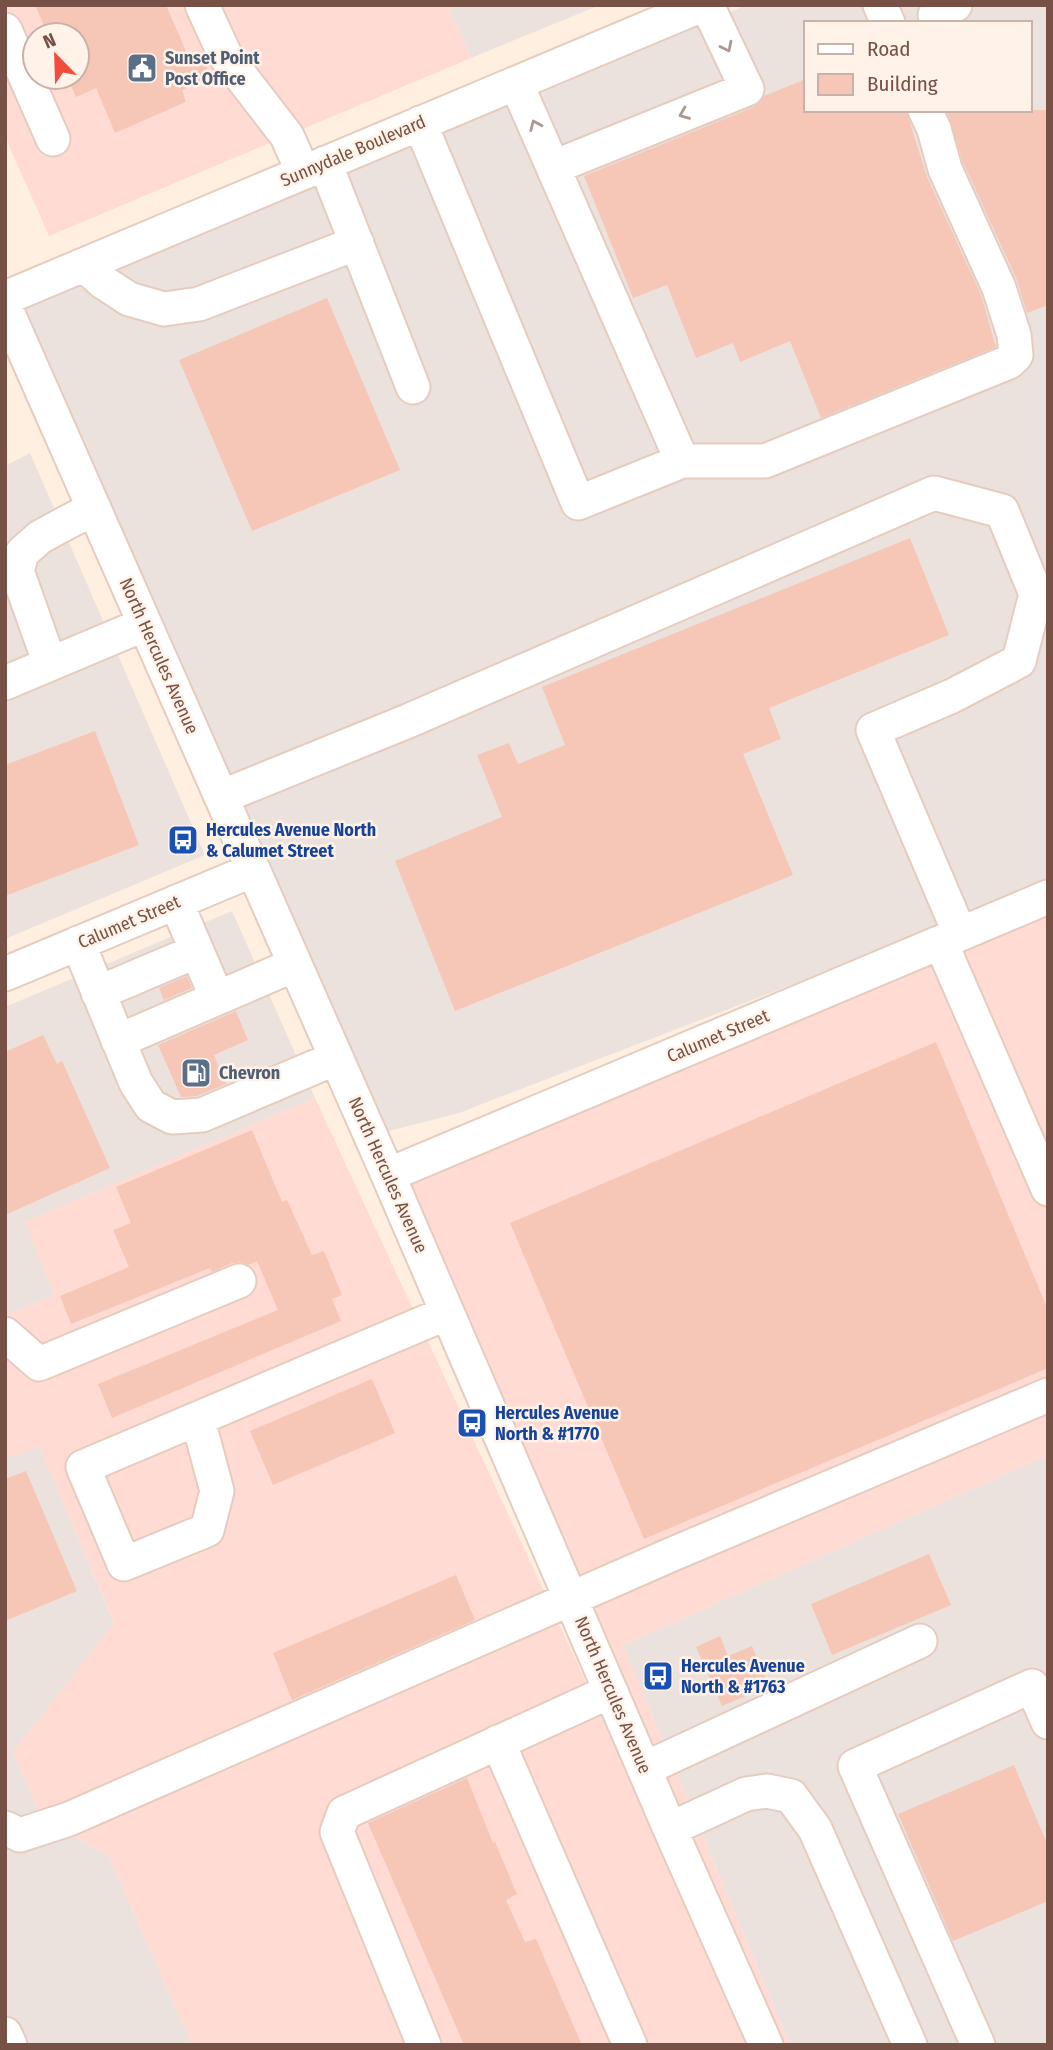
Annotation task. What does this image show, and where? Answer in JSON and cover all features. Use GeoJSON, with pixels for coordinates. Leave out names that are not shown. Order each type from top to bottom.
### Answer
{"type":"FeatureCollection","features":[{"type":"Feature","properties":{"kind":"street"},"geometry":{"type":"LineString","coordinates":[[202,5],[226,57],[314,168],[356,243],[413,387]]}},
{"type":"Feature","properties":{"kind":"street","name":"Sunnydale Boulevard"},"geometry":{"type":"LineString","coordinates":[[5,298],[702,5]]}},
{"type":"Feature","properties":{"kind":"street"},"geometry":{"type":"LineString","coordinates":[[554,167],[747,89],[707,5]]}},
{"type":"Feature","properties":{"kind":"street"},"geometry":{"type":"LineString","coordinates":[[880,5],[887,21]]}},
{"type":"Feature","properties":{"kind":"street"},"geometry":{"type":"LineString","coordinates":[[5,30],[53,139]]}},
{"type":"Feature","properties":{"kind":"street"},"geometry":{"type":"LineString","coordinates":[[516,83],[682,461]]}},
{"type":"Feature","properties":{"kind":"street"},"geometry":{"type":"LineString","coordinates":[[420,123],[578,503],[682,461],[765,461],[1009,362],[1016,355],[1014,335],[999,288],[945,169],[934,129],[926,112]]}},
{"type":"Feature","properties":{"kind":"street"},"geometry":{"type":"LineString","coordinates":[[84,265],[103,282],[129,299],[164,309],[199,304],[356,243]]}},
{"type":"Feature","properties":{"kind":"street","name":"North Hercules Avenue"},"geometry":{"type":"LineString","coordinates":[[5,307],[388,1175],[766,2045]]}},
{"type":"Feature","properties":{"kind":"street"},"geometry":{"type":"LineString","coordinates":[[221,797],[421,716],[934,493],[1002,511],[1036,594],[1019,661],[952,696],[873,730],[950,939],[1048,1189]]}},
{"type":"Feature","properties":{"kind":"street"},"geometry":{"type":"LineString","coordinates":[[50,664],[17,571],[22,553],[40,537],[94,508]]}},
{"type":"Feature","properties":{"kind":"street"},"geometry":{"type":"LineString","coordinates":[[5,683],[145,624]]}},
{"type":"Feature","properties":{"kind":"street","name":"Calumet Street"},"geometry":{"type":"LineString","coordinates":[[5,974],[253,870]]}},
{"type":"Feature","properties":{"kind":"street","name":"Calumet Street"},"geometry":{"type":"LineString","coordinates":[[388,1175],[1048,897]]}},
{"type":"Feature","properties":{"kind":"street"},"geometry":{"type":"LineString","coordinates":[[176,902],[217,998]]}},
{"type":"Feature","properties":{"kind":"street"},"geometry":{"type":"LineString","coordinates":[[78,943],[136,1083],[151,1105],[173,1117],[202,1115],[336,1058]]}},
{"type":"Feature","properties":{"kind":"street"},"geometry":{"type":"LineString","coordinates":[[99,993],[197,951]]}},
{"type":"Feature","properties":{"kind":"street"},"geometry":{"type":"LineString","coordinates":[[118,1041],[294,965]]}},
{"type":"Feature","properties":{"kind":"street"},"geometry":{"type":"LineString","coordinates":[[5,1334],[39,1364],[239,1281]]}},
{"type":"Feature","properties":{"kind":"street"},"geometry":{"type":"LineString","coordinates":[[198,1420],[217,1491],[207,1530],[124,1564],[83,1467],[447,1313]]}},
{"type":"Feature","properties":{"kind":"street"},"geometry":{"type":"LineString","coordinates":[[10,1835],[69,1819],[571,1598],[1048,1395]]}},
{"type":"Feature","properties":{"kind":"street"},"geometry":{"type":"LineString","coordinates":[[644,1769],[920,1640]]}},
{"type":"Feature","properties":{"kind":"street"},"geometry":{"type":"LineString","coordinates":[[978,2045],[855,1766],[1032,1686],[1048,1722]]}},
{"type":"Feature","properties":{"kind":"street"},"geometry":{"type":"LineString","coordinates":[[424,2045],[337,1832],[344,1813],[611,1691]]}},
{"type":"Feature","properties":{"kind":"street"},"geometry":{"type":"LineString","coordinates":[[498,1742],[630,2045]]}},
{"type":"Feature","properties":{"kind":"street"},"geometry":{"type":"LineString","coordinates":[[670,1829],[746,1794],[767,1791],[791,1796],[815,1829],[910,2045]]}},
{"type":"Feature","properties":{"kind":"street"},"geometry":{"type":"LineString","coordinates":[[5,2034],[10,2045]]}},
{"type":"Feature","properties":{"kind":"shaded area"},"geometry":{"type":"Polygon","coordinates":[[[5,5],[448,5],[471,58],[49,236],[5,137],[5,5]]]}},
{"type":"Feature","properties":{"kind":"shaded area"},"geometry":{"type":"Polygon","coordinates":[[[448,5],[600,5],[471,58],[448,5]]]}},
{"type":"Feature","properties":{"kind":"shaded area"},"geometry":{"type":"Polygon","coordinates":[[[747,5],[1048,5],[1048,879],[838,967],[459,1113],[385,1132],[23,309],[747,5]]]}},
{"type":"Feature","properties":{"kind":"shaded area"},"geometry":{"type":"Polygon","coordinates":[[[30,453],[205,855],[5,939],[5,466],[30,453]]]}},
{"type":"Feature","properties":{"kind":"shaded area"},"geometry":{"type":"Polygon","coordinates":[[[232,911],[315,1098],[25,1222],[54,1295],[5,1316],[5,1007],[232,911]]]}},
{"type":"Feature","properties":{"kind":"shaded area"},"geometry":{"type":"Polygon","coordinates":[[[1048,916],[1048,1455],[623,1645],[790,2045],[782,2045],[409,1185],[1048,916]]]}},
{"type":"Feature","properties":{"kind":"shaded area"},"geometry":{"type":"Polygon","coordinates":[[[315,1098],[650,1820],[749,2045],[192,2045],[109,1856],[41,1817],[13,1752],[114,1622],[39,1447],[5,1459],[5,1316],[54,1295],[24,1222],[315,1098]]]}},
{"type":"Feature","properties":{"kind":"shaded area"},"geometry":{"type":"Polygon","coordinates":[[[39,1446],[114,1623],[13,1752],[41,1817],[109,1856],[192,2045],[5,2045],[5,1459],[39,1446]]]}},
{"type":"Feature","properties":{"kind":"shaded area"},"geometry":{"type":"Polygon","coordinates":[[[1048,1455],[1048,2045],[790,2045],[623,1645],[1048,1455]]]}},
{"type":"Feature","properties":{"kind":"building","name":"Sunset Point Post Office"},"geometry":{"type":"Polygon","coordinates":[[[35,5],[166,5],[189,58],[200,53],[211,78],[182,90],[186,102],[115,133],[96,88],[91,90],[91,21],[42,21],[35,5]]]}},
{"type":"Feature","properties":{"kind":"building"},"geometry":{"type":"Polygon","coordinates":[[[804,80],[804,112],[907,112],[927,177],[981,295],[996,347],[821,418],[790,341],[740,362],[733,343],[696,358],[667,285],[633,298],[584,176],[754,107],[764,96],[804,80]]]}},
{"type":"Feature","properties":{"kind":"building","name":"Sunset Point Post Office"},"geometry":{"type":"Polygon","coordinates":[[[73,91],[89,91],[76,97],[73,91]]]}},
{"type":"Feature","properties":{"kind":"building"},"geometry":{"type":"Polygon","coordinates":[[[1048,110],[1048,305],[1027,313],[1017,280],[963,162],[947,112],[1048,110]]]}},
{"type":"Feature","properties":{"kind":"building"},"geometry":{"type":"Polygon","coordinates":[[[327,298],[400,470],[252,531],[179,360],[327,298]]]}},
{"type":"Feature","properties":{"kind":"building"},"geometry":{"type":"Polygon","coordinates":[[[910,538],[949,635],[769,708],[781,739],[743,754],[793,875],[455,1011],[395,861],[502,817],[477,755],[509,743],[518,764],[565,745],[542,687],[910,538]]]}},
{"type":"Feature","properties":{"kind":"building"},"geometry":{"type":"Polygon","coordinates":[[[95,731],[139,845],[5,896],[5,765],[95,731]]]}},
{"type":"Feature","properties":{"kind":"building"},"geometry":{"type":"Polygon","coordinates":[[[187,976],[192,988],[164,1000],[159,988],[187,976]]]}},
{"type":"Feature","properties":{"kind":"building","name":"Chevron"},"geometry":{"type":"Polygon","coordinates":[[[236,1011],[248,1040],[214,1055],[226,1084],[197,1096],[181,1097],[158,1045],[236,1011]]]}},
{"type":"Feature","properties":{"kind":"building"},"geometry":{"type":"Polygon","coordinates":[[[43,1035],[57,1064],[62,1061],[110,1168],[5,1215],[5,1052],[43,1035]]]}},
{"type":"Feature","properties":{"kind":"building"},"geometry":{"type":"Polygon","coordinates":[[[936,1042],[1048,1310],[1048,1368],[644,1539],[510,1223],[936,1042]]]}},
{"type":"Feature","properties":{"kind":"building"},"geometry":{"type":"Polygon","coordinates":[[[252,1130],[282,1202],[287,1200],[312,1255],[324,1251],[342,1295],[332,1299],[341,1321],[112,1418],[98,1384],[278,1310],[257,1261],[248,1265],[241,1262],[232,1263],[212,1272],[210,1268],[71,1324],[60,1296],[129,1267],[113,1230],[131,1223],[116,1187],[252,1130]]]}},
{"type":"Feature","properties":{"kind":"building"},"geometry":{"type":"Polygon","coordinates":[[[372,1379],[395,1433],[273,1485],[250,1431],[372,1379]]]}},
{"type":"Feature","properties":{"kind":"building"},"geometry":{"type":"Polygon","coordinates":[[[26,1471],[77,1591],[5,1621],[5,1479],[26,1471]]]}},
{"type":"Feature","properties":{"kind":"building"},"geometry":{"type":"Polygon","coordinates":[[[929,1554],[951,1605],[832,1655],[811,1604],[929,1554]]]}},
{"type":"Feature","properties":{"kind":"building"},"geometry":{"type":"Polygon","coordinates":[[[456,1575],[475,1620],[292,1700],[273,1653],[456,1575]]]}},
{"type":"Feature","properties":{"kind":"building"},"geometry":{"type":"Polygon","coordinates":[[[720,1636],[728,1656],[752,1646],[769,1686],[722,1706],[696,1647],[720,1636]]]}},
{"type":"Feature","properties":{"kind":"building"},"geometry":{"type":"Polygon","coordinates":[[[1014,1765],[1048,1846],[1048,1901],[953,1941],[898,1814],[1014,1765]]]}},
{"type":"Feature","properties":{"kind":"building"},"geometry":{"type":"Polygon","coordinates":[[[467,1778],[517,1894],[506,1900],[525,1942],[536,1939],[582,2045],[464,2045],[368,1823],[467,1778]]]}},
{"type":"Feature","properties":{"kind":"place","name":"Sunset Point Post Office"},"geometry":{"type":"Point","coordinates":[142,68]}},
{"type":"Feature","properties":{"kind":"place","name":"Hercules Avenue North & Calumet Street"},"geometry":{"type":"Point","coordinates":[183,840]}},
{"type":"Feature","properties":{"kind":"place","name":"Chevron"},"geometry":{"type":"Point","coordinates":[196,1073]}},
{"type":"Feature","properties":{"kind":"place","name":"Hercules Avenue North & #1770"},"geometry":{"type":"Point","coordinates":[472,1423]}},
{"type":"Feature","properties":{"kind":"place","name":"Hercules Avenue North & #1763"},"geometry":{"type":"Point","coordinates":[658,1676]}}]}
